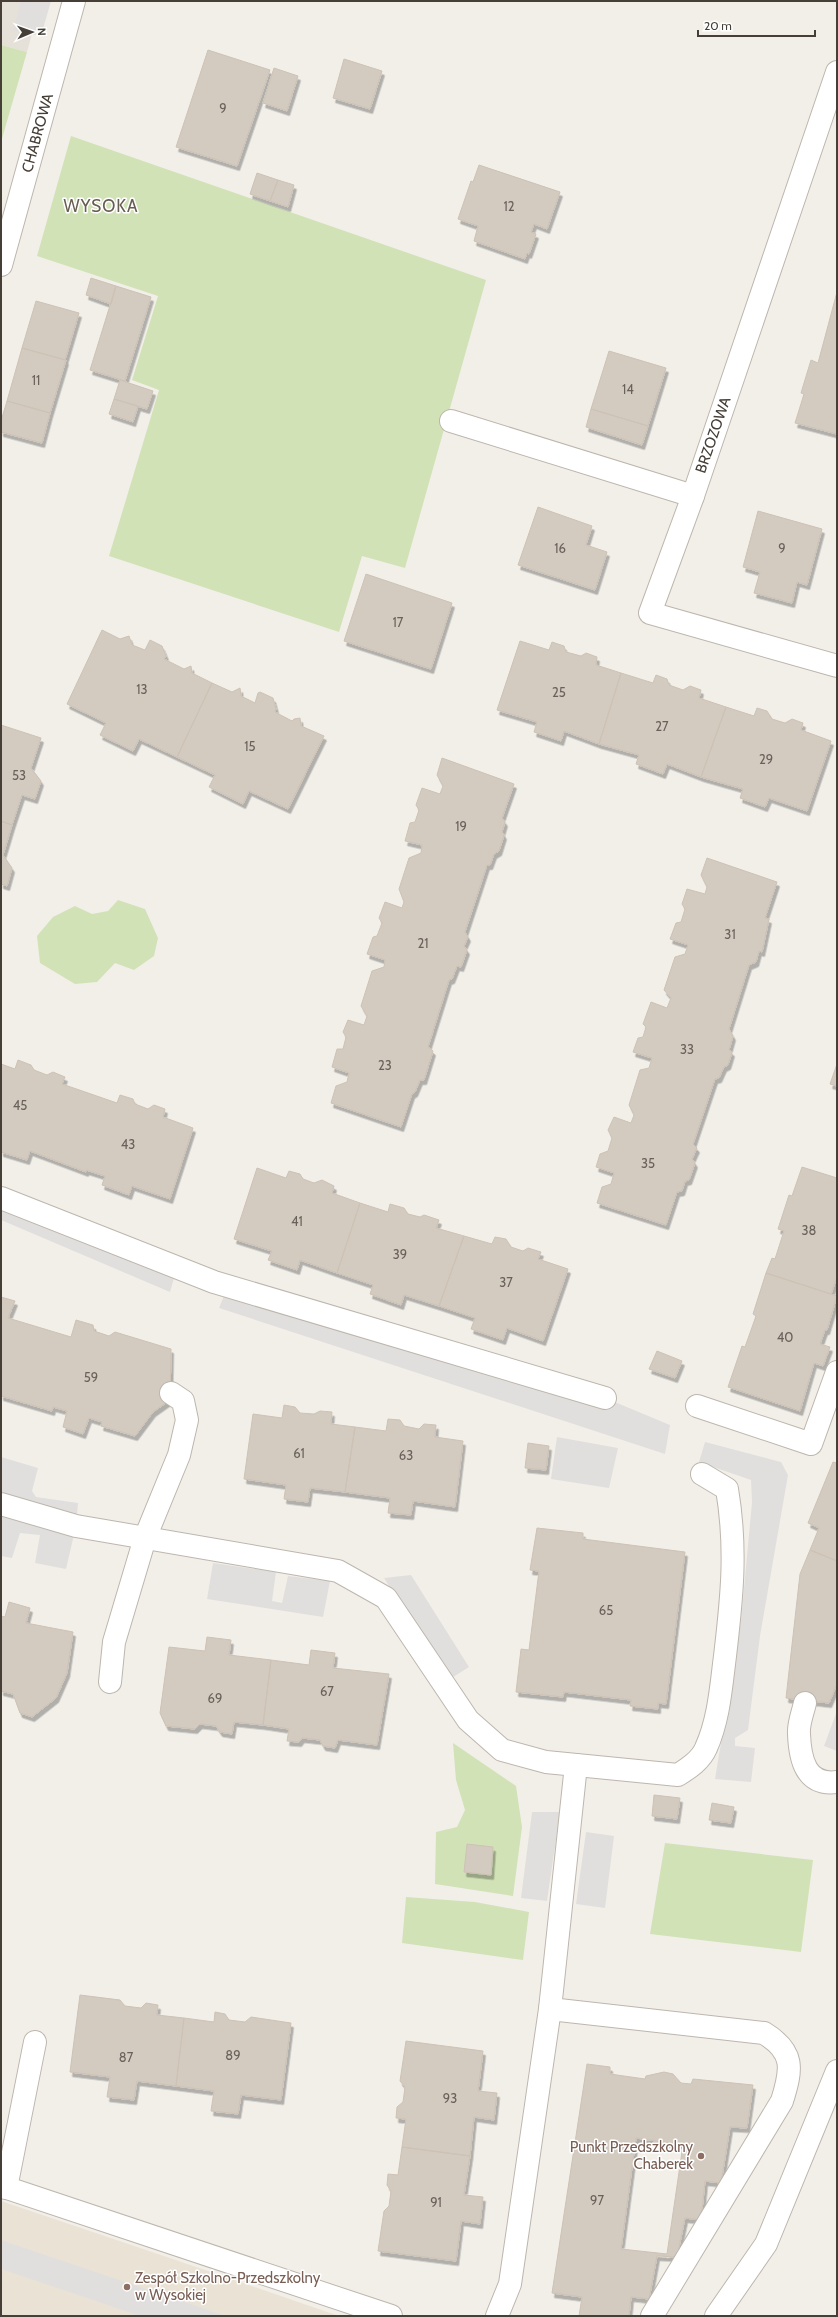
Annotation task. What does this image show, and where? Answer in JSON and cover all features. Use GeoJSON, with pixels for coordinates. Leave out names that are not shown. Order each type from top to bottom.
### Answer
{"type":"FeatureCollection","features":[{"type":"Feature","properties":{"kind":"street","name":"CHABROWA"},"geometry":{"type":"LineString","coordinates":[[1,265],[74,1]]}},
{"type":"Feature","properties":{"kind":"street","name":"BRZOZOWA"},"geometry":{"type":"LineString","coordinates":[[837,72],[693,496],[650,613],[837,666]]}},
{"type":"Feature","properties":{"kind":"street"},"geometry":{"type":"LineString","coordinates":[[451,420],[693,496]]}},
{"type":"Feature","properties":{"kind":"street"},"geometry":{"type":"LineString","coordinates":[[1,1198],[214,1282],[605,1398]]}},
{"type":"Feature","properties":{"kind":"street"},"geometry":{"type":"LineString","coordinates":[[697,1406],[811,1444],[836,1376]]}},
{"type":"Feature","properties":{"kind":"street"},"geometry":{"type":"LineString","coordinates":[[110,1682],[114,1642],[145,1538],[179,1455],[187,1420],[183,1401],[171,1393]]}},
{"type":"Feature","properties":{"kind":"street"},"geometry":{"type":"LineString","coordinates":[[1,1504],[76,1526],[333,1570],[370,1587],[386,1598],[468,1720],[502,1750],[546,1762],[678,1775],[694,1764],[706,1749],[719,1710],[733,1584],[733,1520],[727,1489],[702,1474]]}},
{"type":"Feature","properties":{"kind":"street"},"geometry":{"type":"LineString","coordinates":[[805,1703],[798,1733],[806,1770],[815,1780],[827,1784],[837,1782]]}},
{"type":"Feature","properties":{"kind":"street"},"geometry":{"type":"LineString","coordinates":[[497,2316],[510,2284],[550,2009],[576,1765]]}},
{"type":"Feature","properties":{"kind":"street"},"geometry":{"type":"LineString","coordinates":[[550,2009],[764,2033],[779,2042],[788,2058],[790,2077],[782,2101],[652,2316]]}},
{"type":"Feature","properties":{"kind":"street"},"geometry":{"type":"LineString","coordinates":[[35,2042],[3,2187],[391,2316]]}},
{"type":"Feature","properties":{"kind":"street"},"geometry":{"type":"LineString","coordinates":[[716,2316],[766,2244],[837,2071]]}},
{"type":"Feature","properties":{"kind":"shaded area"},"geometry":{"type":"Polygon","coordinates":[[[1,1],[41,1],[27,52],[1,45],[1,1]]]}},
{"type":"Feature","properties":{"kind":"shaded area"},"geometry":{"type":"Polygon","coordinates":[[[21,1],[51,1],[41,36],[13,30],[21,1]]]}},
{"type":"Feature","properties":{"kind":"shaded area"},"geometry":{"type":"Polygon","coordinates":[[[1,1198],[177,1268],[170,1292],[1,1220],[1,1198]]]}},
{"type":"Feature","properties":{"kind":"shaded area"},"geometry":{"type":"Polygon","coordinates":[[[228,1286],[605,1398],[670,1425],[665,1454],[219,1308],[228,1286]]]}},
{"type":"Feature","properties":{"kind":"shaded area"},"geometry":{"type":"Polygon","coordinates":[[[557,1437],[618,1448],[609,1488],[551,1479],[557,1437]]]}},
{"type":"Feature","properties":{"kind":"shaded area"},"geometry":{"type":"Polygon","coordinates":[[[705,1442],[781,1462],[788,1475],[760,1636],[748,1730],[735,1738],[735,1746],[755,1748],[751,1782],[715,1779],[741,1621],[752,1502],[751,1480],[699,1462],[705,1442]]]}},
{"type":"Feature","properties":{"kind":"shaded area"},"geometry":{"type":"Polygon","coordinates":[[[1,1457],[38,1468],[32,1491],[36,1497],[78,1503],[76,1526],[66,1569],[35,1563],[40,1535],[20,1533],[12,1558],[1,1556],[1,1457]]]}},
{"type":"Feature","properties":{"kind":"shaded area"},"geometry":{"type":"Polygon","coordinates":[[[213,1563],[276,1572],[272,1601],[282,1603],[288,1576],[330,1581],[323,1617],[207,1599],[213,1563]]]}},
{"type":"Feature","properties":{"kind":"shaded area"},"geometry":{"type":"Polygon","coordinates":[[[411,1575],[469,1667],[450,1679],[384,1578],[411,1575]]]}},
{"type":"Feature","properties":{"kind":"shaded area"},"geometry":{"type":"Polygon","coordinates":[[[837,1711],[837,1751],[824,1746],[837,1711]]]}},
{"type":"Feature","properties":{"kind":"shaded area"},"geometry":{"type":"Polygon","coordinates":[[[532,1812],[560,1812],[547,1901],[521,1898],[532,1812]]]}},
{"type":"Feature","properties":{"kind":"shaded area"},"geometry":{"type":"Polygon","coordinates":[[[586,1832],[614,1836],[605,1908],[576,1904],[586,1832]]]}},
{"type":"Feature","properties":{"kind":"shaded area","name":"Zespół Szkolno-Przedszkolny w Wysokiej"},"geometry":{"type":"Polygon","coordinates":[[[1,2201],[167,2257],[339,2316],[1,2316],[1,2201]]]}},
{"type":"Feature","properties":{"kind":"shaded area"},"geometry":{"type":"Polygon","coordinates":[[[1,2240],[226,2316],[140,2316],[1,2269],[1,2240]]]}},
{"type":"Feature","properties":{"kind":"green space"},"geometry":{"type":"Polygon","coordinates":[[[1,45],[27,52],[1,142],[1,45]]]}},
{"type":"Feature","properties":{"kind":"green space"},"geometry":{"type":"Polygon","coordinates":[[[71,136],[486,280],[405,568],[362,556],[339,632],[109,556],[159,390],[132,380],[158,296],[37,256],[71,136]]]}},
{"type":"Feature","properties":{"kind":"green space"},"geometry":{"type":"Polygon","coordinates":[[[118,900],[145,909],[158,938],[154,956],[134,970],[115,963],[97,982],[75,984],[40,963],[37,936],[53,917],[75,906],[92,914],[108,911],[118,900]]]}},
{"type":"Feature","properties":{"kind":"green space"},"geometry":{"type":"Polygon","coordinates":[[[453,1743],[516,1786],[522,1827],[513,1896],[435,1884],[436,1832],[457,1827],[465,1810],[456,1780],[453,1743]]]}},
{"type":"Feature","properties":{"kind":"green space"},"geometry":{"type":"Polygon","coordinates":[[[665,1843],[813,1860],[801,1952],[650,1934],[665,1843]]]}},
{"type":"Feature","properties":{"kind":"green space"},"geometry":{"type":"Polygon","coordinates":[[[406,1897],[475,1902],[529,1912],[523,1960],[402,1943],[406,1897]]]}},
{"type":"Feature","properties":{"kind":"building"},"geometry":{"type":"Polygon","coordinates":[[[208,50],[270,70],[237,166],[176,147],[208,50]]]}},
{"type":"Feature","properties":{"kind":"building"},"geometry":{"type":"Polygon","coordinates":[[[344,59],[382,71],[370,109],[333,98],[344,59]]]}},
{"type":"Feature","properties":{"kind":"building"},"geometry":{"type":"Polygon","coordinates":[[[274,68],[298,76],[287,111],[263,103],[274,68]]]}},
{"type":"Feature","properties":{"kind":"building"},"geometry":{"type":"Polygon","coordinates":[[[479,165],[560,192],[547,229],[534,224],[531,232],[536,234],[529,254],[527,253],[525,259],[474,241],[478,226],[458,219],[471,181],[473,182],[479,165]]]}},
{"type":"Feature","properties":{"kind":"building"},"geometry":{"type":"Polygon","coordinates":[[[257,173],[278,180],[270,201],[250,194],[257,173]]]}},
{"type":"Feature","properties":{"kind":"building"},"geometry":{"type":"Polygon","coordinates":[[[278,180],[294,185],[288,207],[270,201],[278,180]]]}},
{"type":"Feature","properties":{"kind":"building"},"geometry":{"type":"Polygon","coordinates":[[[91,278],[116,286],[111,304],[86,295],[91,278]]]}},
{"type":"Feature","properties":{"kind":"building"},"geometry":{"type":"Polygon","coordinates":[[[116,286],[151,297],[125,381],[90,370],[116,286]]]}},
{"type":"Feature","properties":{"kind":"building"},"geometry":{"type":"Polygon","coordinates":[[[837,292],[837,434],[795,423],[804,394],[801,393],[811,360],[818,363],[837,292]]]}},
{"type":"Feature","properties":{"kind":"building"},"geometry":{"type":"Polygon","coordinates":[[[36,301],[79,313],[65,360],[22,348],[36,301]]]}},
{"type":"Feature","properties":{"kind":"building"},"geometry":{"type":"Polygon","coordinates":[[[22,348],[66,360],[50,413],[7,401],[22,348]]]}},
{"type":"Feature","properties":{"kind":"building"},"geometry":{"type":"Polygon","coordinates":[[[609,351],[666,368],[648,426],[591,409],[609,351]]]}},
{"type":"Feature","properties":{"kind":"building"},"geometry":{"type":"Polygon","coordinates":[[[120,380],[153,391],[147,409],[114,399],[120,380]]]}},
{"type":"Feature","properties":{"kind":"building"},"geometry":{"type":"Polygon","coordinates":[[[114,399],[138,406],[133,422],[109,414],[114,399]]]}},
{"type":"Feature","properties":{"kind":"building"},"geometry":{"type":"Polygon","coordinates":[[[7,401],[50,413],[42,443],[1,432],[1,421],[7,401]]]}},
{"type":"Feature","properties":{"kind":"building"},"geometry":{"type":"Polygon","coordinates":[[[591,409],[648,426],[642,445],[586,427],[591,409]]]}},
{"type":"Feature","properties":{"kind":"building"},"geometry":{"type":"Polygon","coordinates":[[[538,507],[592,526],[586,545],[607,552],[595,590],[518,565],[538,507]]]}},
{"type":"Feature","properties":{"kind":"building"},"geometry":{"type":"Polygon","coordinates":[[[758,511],[822,529],[807,585],[797,582],[792,603],[754,593],[760,572],[743,567],[758,511]]]}},
{"type":"Feature","properties":{"kind":"building"},"geometry":{"type":"Polygon","coordinates":[[[366,574],[452,603],[431,669],[344,641],[366,574]]]}},
{"type":"Feature","properties":{"kind":"building"},"geometry":{"type":"Polygon","coordinates":[[[102,630],[120,639],[129,636],[132,645],[145,650],[150,640],[162,646],[166,656],[164,659],[184,669],[191,666],[192,673],[212,683],[177,757],[139,739],[133,751],[100,735],[106,723],[67,704],[102,630]]]}},
{"type":"Feature","properties":{"kind":"building"},"geometry":{"type":"Polygon","coordinates":[[[520,641],[549,650],[552,642],[564,646],[566,652],[581,656],[586,653],[597,657],[596,665],[621,673],[599,744],[564,731],[561,741],[534,732],[537,722],[497,710],[520,641]]]}},
{"type":"Feature","properties":{"kind":"building"},"geometry":{"type":"Polygon","coordinates":[[[621,673],[653,683],[656,675],[667,679],[669,685],[683,690],[690,686],[701,690],[699,698],[726,707],[701,777],[667,764],[663,774],[636,764],[639,755],[599,744],[621,673]]]}},
{"type":"Feature","properties":{"kind":"building"},"geometry":{"type":"Polygon","coordinates":[[[212,683],[232,692],[240,688],[241,696],[255,703],[258,693],[260,692],[273,698],[276,709],[275,712],[292,721],[300,718],[301,726],[324,736],[288,809],[249,791],[243,804],[209,787],[215,775],[177,757],[212,683]]]}},
{"type":"Feature","properties":{"kind":"building"},"geometry":{"type":"Polygon","coordinates":[[[726,707],[754,716],[757,708],[767,711],[772,719],[785,723],[792,719],[803,723],[801,730],[831,741],[807,811],[769,798],[765,807],[740,798],[743,789],[701,777],[726,707]]]}},
{"type":"Feature","properties":{"kind":"building"},"geometry":{"type":"Polygon","coordinates":[[[1,725],[41,738],[31,768],[41,781],[35,799],[22,795],[12,825],[1,821],[1,725]]]}},
{"type":"Feature","properties":{"kind":"building"},"geometry":{"type":"Polygon","coordinates":[[[442,758],[514,784],[502,818],[505,822],[502,832],[504,835],[499,851],[494,854],[490,865],[487,865],[465,932],[468,937],[464,946],[467,950],[461,967],[457,966],[452,979],[449,980],[428,1047],[433,1051],[424,1080],[420,1080],[415,1092],[412,1094],[401,1127],[331,1103],[336,1086],[347,1082],[349,1073],[332,1067],[337,1049],[343,1049],[346,1037],[343,1032],[348,1020],[364,1025],[367,1016],[361,1006],[372,971],[384,967],[385,960],[367,954],[373,937],[377,936],[382,923],[379,918],[385,902],[402,908],[404,902],[399,889],[409,858],[421,853],[422,845],[405,841],[410,823],[415,822],[419,810],[416,805],[422,788],[440,794],[443,786],[437,775],[442,758]]]}},
{"type":"Feature","properties":{"kind":"building"},"geometry":{"type":"Polygon","coordinates":[[[1,821],[12,825],[3,855],[12,868],[7,886],[1,884],[1,821]]]}},
{"type":"Feature","properties":{"kind":"building"},"geometry":{"type":"Polygon","coordinates":[[[707,858],[777,882],[765,918],[769,919],[762,952],[759,951],[756,962],[749,965],[729,1029],[733,1036],[729,1050],[732,1052],[728,1065],[724,1067],[719,1078],[715,1079],[693,1144],[697,1148],[692,1159],[695,1163],[689,1180],[685,1181],[682,1191],[677,1192],[666,1225],[597,1203],[602,1187],[611,1184],[614,1173],[596,1167],[600,1154],[608,1151],[612,1138],[608,1130],[614,1117],[631,1123],[634,1115],[629,1105],[640,1070],[649,1068],[652,1058],[633,1052],[638,1038],[643,1037],[646,1027],[643,1024],[651,1002],[667,1008],[671,998],[664,990],[675,957],[685,954],[688,945],[670,939],[676,923],[681,922],[685,909],[682,904],[687,889],[705,894],[707,887],[701,875],[707,858]]]}},
{"type":"Feature","properties":{"kind":"building"},"geometry":{"type":"Polygon","coordinates":[[[18,1060],[31,1065],[34,1070],[47,1075],[53,1072],[65,1077],[62,1084],[117,1103],[120,1095],[133,1099],[135,1104],[148,1109],[154,1105],[165,1109],[163,1117],[193,1128],[170,1199],[132,1186],[129,1195],[102,1185],[105,1176],[86,1170],[86,1172],[30,1151],[27,1160],[1,1152],[1,1064],[15,1069],[18,1060]]]}},
{"type":"Feature","properties":{"kind":"building"},"geometry":{"type":"Polygon","coordinates":[[[837,1064],[837,1086],[830,1084],[837,1064]]]}},
{"type":"Feature","properties":{"kind":"building"},"geometry":{"type":"Polygon","coordinates":[[[802,1167],[837,1178],[837,1277],[831,1294],[766,1273],[772,1258],[775,1259],[784,1231],[778,1229],[789,1195],[792,1196],[802,1167]]]}},
{"type":"Feature","properties":{"kind":"building"},"geometry":{"type":"Polygon","coordinates":[[[257,1168],[286,1178],[289,1171],[300,1174],[303,1179],[314,1183],[322,1180],[334,1186],[332,1193],[360,1203],[337,1273],[300,1260],[297,1270],[268,1260],[272,1251],[234,1239],[257,1168]]]}},
{"type":"Feature","properties":{"kind":"building"},"geometry":{"type":"Polygon","coordinates":[[[360,1203],[388,1212],[390,1204],[404,1208],[408,1214],[420,1217],[424,1215],[439,1220],[436,1228],[464,1236],[439,1306],[404,1295],[401,1305],[370,1294],[373,1285],[337,1273],[360,1203]]]}},
{"type":"Feature","properties":{"kind":"building"},"geometry":{"type":"Polygon","coordinates":[[[464,1236],[492,1244],[495,1237],[506,1239],[511,1247],[523,1251],[528,1248],[541,1252],[538,1259],[568,1269],[543,1341],[507,1328],[503,1340],[471,1329],[475,1318],[439,1306],[464,1236]]]}},
{"type":"Feature","properties":{"kind":"building"},"geometry":{"type":"Polygon","coordinates":[[[766,1273],[837,1296],[827,1330],[825,1330],[820,1344],[830,1347],[823,1366],[814,1363],[800,1411],[728,1387],[742,1346],[745,1347],[756,1316],[753,1314],[766,1273]]]}},
{"type":"Feature","properties":{"kind":"building"},"geometry":{"type":"Polygon","coordinates":[[[1,1297],[15,1301],[8,1318],[71,1337],[76,1320],[93,1325],[94,1331],[109,1336],[115,1332],[171,1349],[170,1400],[153,1412],[135,1436],[101,1426],[102,1422],[89,1418],[83,1434],[63,1427],[67,1411],[53,1407],[52,1411],[1,1396],[1,1297]]]}},
{"type":"Feature","properties":{"kind":"building"},"geometry":{"type":"Polygon","coordinates":[[[657,1351],[682,1361],[675,1378],[649,1369],[657,1351]]]}},
{"type":"Feature","properties":{"kind":"building"},"geometry":{"type":"Polygon","coordinates":[[[284,1405],[295,1407],[300,1413],[314,1414],[320,1411],[332,1412],[331,1424],[355,1427],[345,1492],[310,1488],[308,1502],[284,1499],[286,1485],[244,1479],[253,1414],[282,1418],[284,1405]]]}},
{"type":"Feature","properties":{"kind":"building"},"geometry":{"type":"Polygon","coordinates":[[[388,1419],[400,1420],[404,1426],[419,1429],[424,1424],[436,1425],[435,1437],[463,1441],[455,1507],[413,1501],[411,1515],[388,1513],[390,1498],[345,1492],[355,1427],[386,1431],[388,1419]]]}},
{"type":"Feature","properties":{"kind":"building"},"geometry":{"type":"Polygon","coordinates":[[[528,1443],[549,1446],[546,1470],[525,1468],[528,1443]]]}},
{"type":"Feature","properties":{"kind":"building"},"geometry":{"type":"Polygon","coordinates":[[[833,1462],[837,1463],[837,1561],[810,1550],[819,1528],[808,1523],[833,1462]]]}},
{"type":"Feature","properties":{"kind":"building"},"geometry":{"type":"Polygon","coordinates":[[[537,1528],[583,1533],[583,1539],[685,1552],[666,1704],[658,1703],[658,1709],[630,1706],[631,1700],[564,1692],[563,1697],[516,1692],[521,1649],[529,1650],[539,1571],[530,1570],[537,1528]]]}},
{"type":"Feature","properties":{"kind":"building"},"geometry":{"type":"Polygon","coordinates":[[[810,1550],[837,1561],[837,1684],[829,1703],[786,1698],[800,1574],[810,1550]]]}},
{"type":"Feature","properties":{"kind":"building"},"geometry":{"type":"Polygon","coordinates":[[[9,1602],[30,1608],[26,1623],[73,1632],[67,1673],[56,1698],[32,1717],[20,1713],[13,1694],[1,1691],[1,1616],[5,1617],[9,1602]]]}},
{"type":"Feature","properties":{"kind":"building"},"geometry":{"type":"Polygon","coordinates":[[[207,1637],[231,1640],[229,1655],[271,1660],[263,1725],[234,1722],[232,1734],[220,1732],[216,1726],[200,1724],[195,1729],[166,1726],[160,1713],[169,1647],[205,1651],[207,1637]]]}},
{"type":"Feature","properties":{"kind":"building"},"geometry":{"type":"Polygon","coordinates":[[[311,1650],[335,1653],[333,1668],[389,1674],[377,1745],[338,1740],[335,1748],[323,1746],[320,1740],[302,1738],[299,1742],[287,1741],[289,1729],[263,1725],[271,1660],[309,1665],[311,1650]]]}},
{"type":"Feature","properties":{"kind":"building"},"geometry":{"type":"Polygon","coordinates":[[[654,1795],[680,1798],[677,1819],[652,1816],[654,1795]]]}},
{"type":"Feature","properties":{"kind":"building"},"geometry":{"type":"Polygon","coordinates":[[[712,1803],[734,1807],[731,1823],[709,1820],[712,1803]]]}},
{"type":"Feature","properties":{"kind":"building"},"geometry":{"type":"Polygon","coordinates":[[[467,1844],[493,1847],[491,1875],[464,1872],[467,1844]]]}},
{"type":"Feature","properties":{"kind":"building"},"geometry":{"type":"Polygon","coordinates":[[[80,1995],[120,2000],[125,2006],[141,2008],[146,2003],[158,2005],[157,2015],[184,2018],[176,2086],[137,2081],[134,2100],[107,2097],[110,2077],[70,2072],[80,1995]]]}},
{"type":"Feature","properties":{"kind":"building"},"geometry":{"type":"Polygon","coordinates":[[[215,2012],[225,2014],[229,2020],[245,2022],[251,2017],[291,2023],[281,2100],[241,2095],[238,2114],[211,2111],[214,2091],[176,2086],[184,2018],[214,2022],[215,2012]]]}},
{"type":"Feature","properties":{"kind":"building"},"geometry":{"type":"Polygon","coordinates":[[[406,2041],[483,2051],[478,2091],[497,2093],[494,2120],[474,2117],[470,2156],[402,2147],[406,2119],[396,2118],[397,2107],[403,2102],[405,2087],[400,2081],[406,2041]]]}},
{"type":"Feature","properties":{"kind":"building"},"geometry":{"type":"Polygon","coordinates":[[[587,2064],[610,2067],[610,2074],[645,2079],[646,2076],[664,2072],[673,2074],[681,2083],[691,2084],[693,2079],[753,2085],[747,2128],[730,2127],[721,2183],[705,2181],[701,2220],[685,2218],[677,2257],[657,2256],[649,2299],[631,2297],[629,2316],[579,2316],[582,2297],[552,2293],[587,2064]],[[636,2138],[621,2249],[667,2254],[683,2145],[636,2138]]]}},
{"type":"Feature","properties":{"kind":"building"},"geometry":{"type":"Polygon","coordinates":[[[402,2147],[470,2156],[464,2195],[483,2197],[480,2224],[461,2221],[456,2261],[378,2251],[384,2211],[389,2206],[391,2191],[387,2185],[388,2174],[398,2175],[402,2147]]]}},
{"type":"Feature","properties":{"kind":"place","name":"Punkt Przedszkolny Chaberek"},"geometry":{"type":"Point","coordinates":[701,2156]}},
{"type":"Feature","properties":{"kind":"place","name":"Zespół Szkolno-Przedszkolny w Wysokiej"},"geometry":{"type":"Point","coordinates":[127,2287]}},
{"type":"Feature","properties":{"kind":"district","name":"WYSOKA"},"geometry":{"type":"Point","coordinates":[101,206]}}]}
